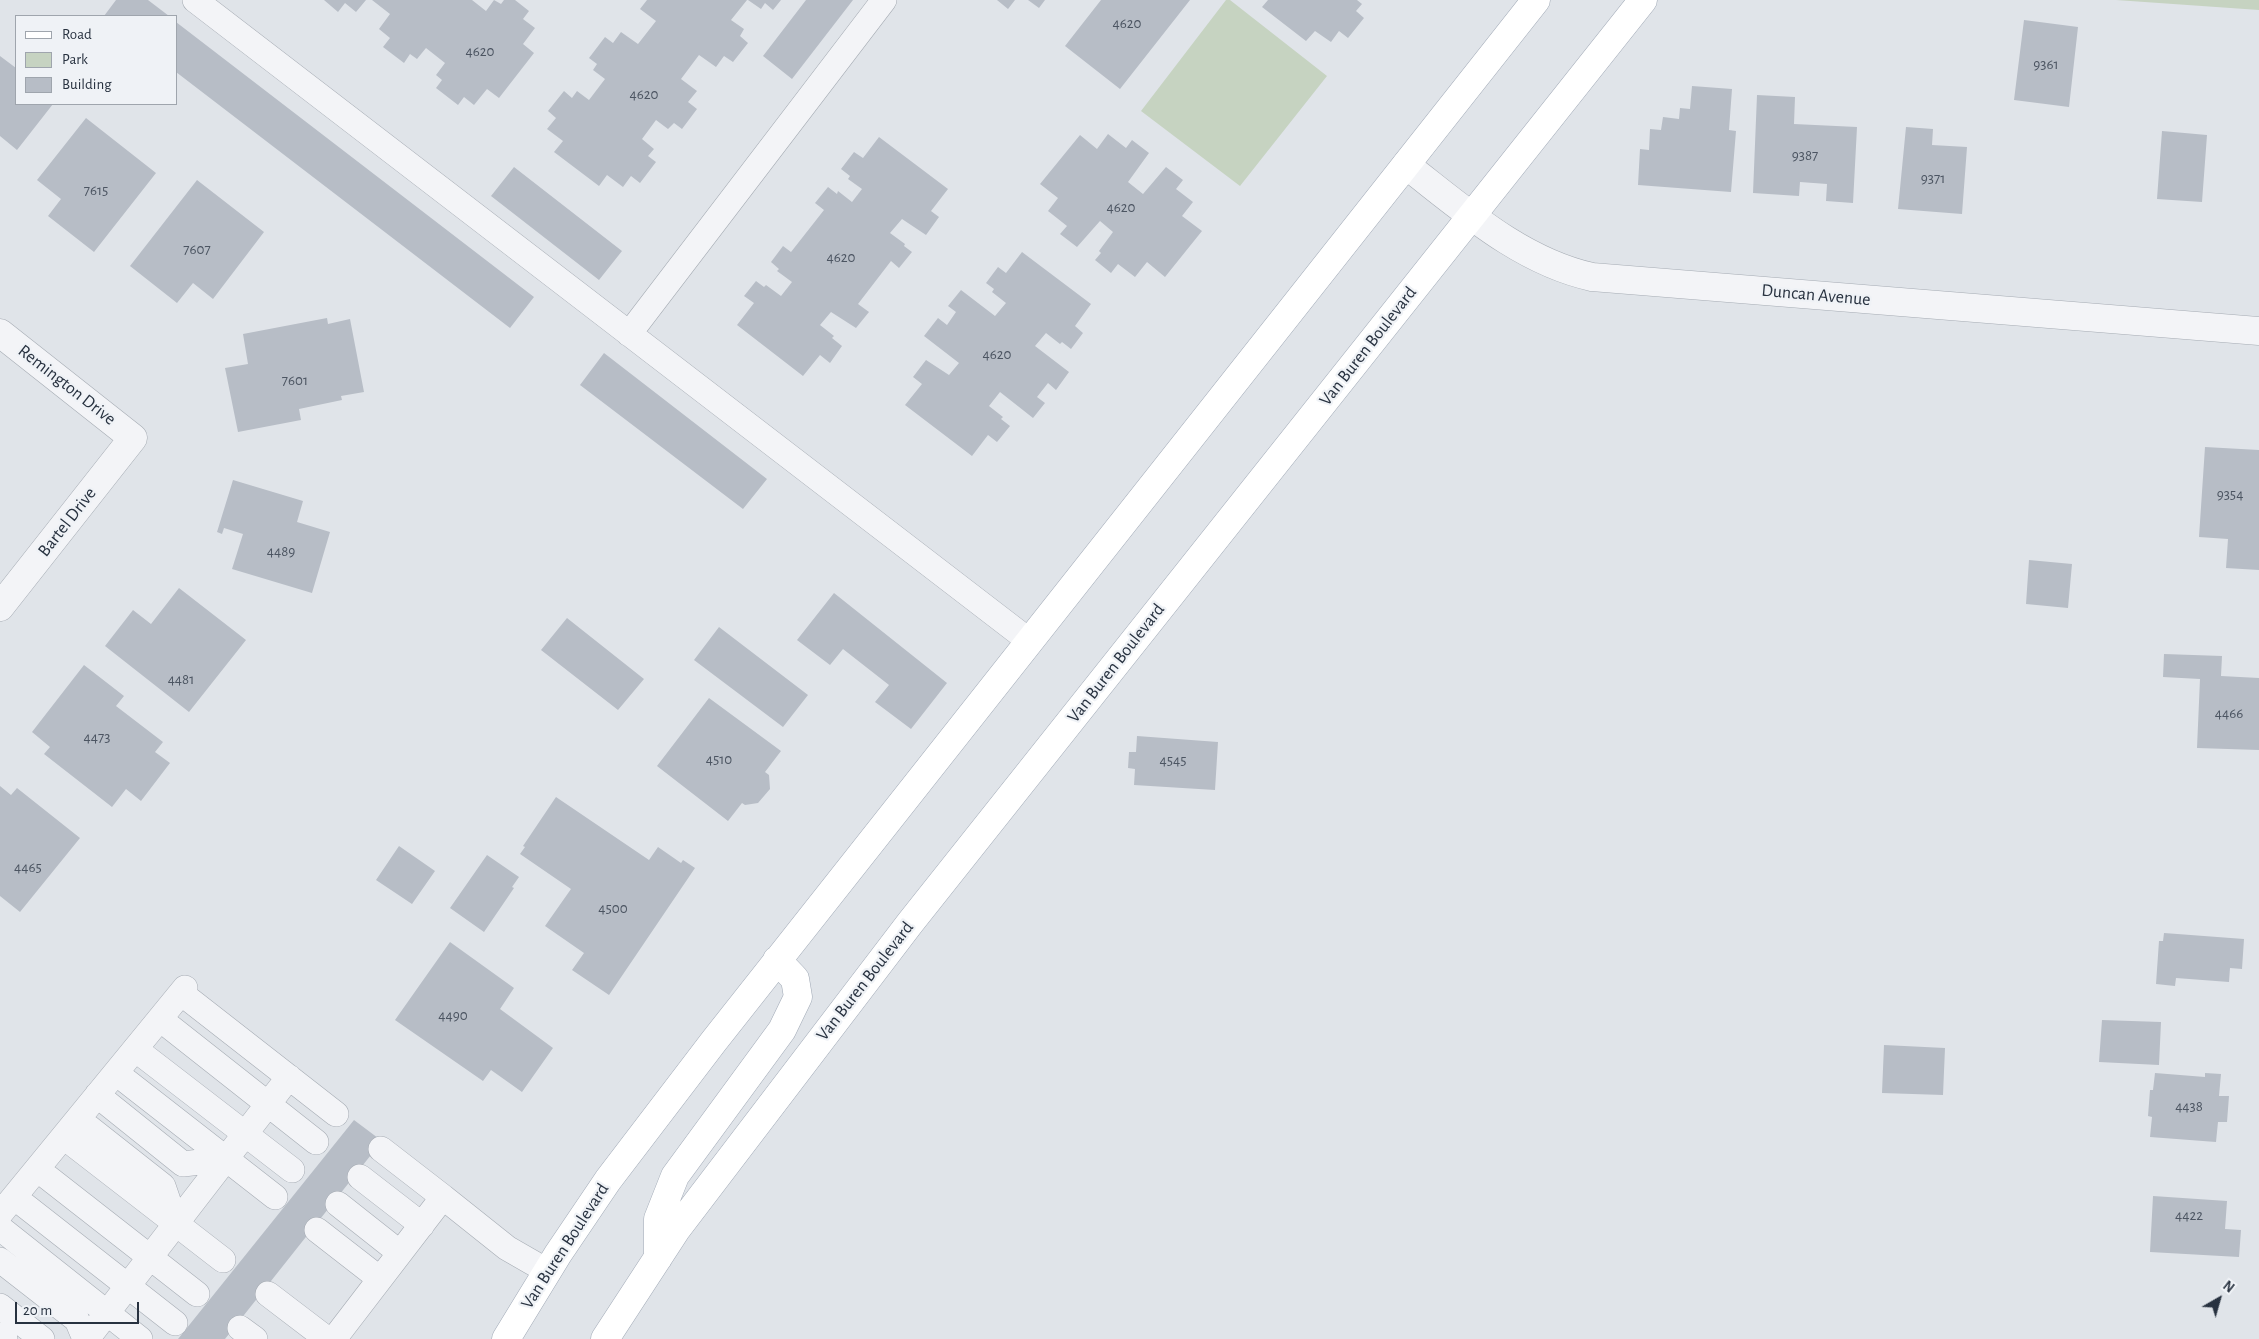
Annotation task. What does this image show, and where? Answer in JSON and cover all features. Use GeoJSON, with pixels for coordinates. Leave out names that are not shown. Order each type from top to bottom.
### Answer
{"type":"FeatureCollection","features":[{"type":"Feature","properties":{"kind":"main road","name":"Van Buren Boulevard"},"geometry":{"type":"LineString","coordinates":[[506,1339],[547,1271],[608,1180],[777,960],[1028,640],[1536,0]]}},
{"type":"Feature","properties":{"kind":"main road","name":"Van Buren Boulevard"},"geometry":{"type":"LineString","coordinates":[[606,1339],[676,1230],[910,923],[1643,0]]}},
{"type":"Feature","properties":{"kind":"main road"},"geometry":{"type":"LineString","coordinates":[[658,1258],[658,1219],[675,1176],[782,1030],[798,997],[795,979],[777,960]]}},
{"type":"Feature","properties":{"kind":"street","name":"Duncan Avenue"},"geometry":{"type":"LineString","coordinates":[[1406,165],[1472,216],[1542,261],[1568,272],[1592,278],[2259,331]]}},
{"type":"Feature","properties":{"kind":"street","name":"Remington Drive"},"geometry":{"type":"LineString","coordinates":[[0,333],[133,438]]}},
{"type":"Feature","properties":{"kind":"street","name":"Bartel Drive"},"geometry":{"type":"LineString","coordinates":[[0,607],[133,438]]}},
{"type":"Feature","properties":{"kind":"lane"},"geometry":{"type":"LineString","coordinates":[[196,0],[1028,640]]}},
{"type":"Feature","properties":{"kind":"lane"},"geometry":{"type":"LineString","coordinates":[[629,334],[884,0]]}},
{"type":"Feature","properties":{"kind":"lane"},"geometry":{"type":"LineString","coordinates":[[175,1323],[128,1286],[7,1206],[183,990],[336,1114]]}},
{"type":"Feature","properties":{"kind":"lane"},"geometry":{"type":"LineString","coordinates":[[160,1019],[316,1142]]}},
{"type":"Feature","properties":{"kind":"lane"},"geometry":{"type":"LineString","coordinates":[[135,1049],[292,1170]]}},
{"type":"Feature","properties":{"kind":"lane"},"geometry":{"type":"LineString","coordinates":[[116,1073],[274,1197]]}},
{"type":"Feature","properties":{"kind":"lane"},"geometry":{"type":"LineString","coordinates":[[0,1260],[77,1320],[86,1339],[289,1077]]}},
{"type":"Feature","properties":{"kind":"lane"},"geometry":{"type":"LineString","coordinates":[[97,1095],[183,1164],[226,1159]]}},
{"type":"Feature","properties":{"kind":"lane"},"geometry":{"type":"LineString","coordinates":[[71,1128],[176,1224],[223,1260]]}},
{"type":"Feature","properties":{"kind":"lane"},"geometry":{"type":"LineString","coordinates":[[382,1149],[507,1248],[547,1271]]}},
{"type":"Feature","properties":{"kind":"lane"},"geometry":{"type":"LineString","coordinates":[[37,1169],[197,1294]]}},
{"type":"Feature","properties":{"kind":"lane"},"geometry":{"type":"LineString","coordinates":[[360,1177],[422,1225]]}},
{"type":"Feature","properties":{"kind":"lane"},"geometry":{"type":"LineString","coordinates":[[334,1339],[443,1197]]}},
{"type":"Feature","properties":{"kind":"lane"},"geometry":{"type":"LineString","coordinates":[[338,1204],[400,1253]]}},
{"type":"Feature","properties":{"kind":"lane"},"geometry":{"type":"LineString","coordinates":[[0,1228],[140,1339]]}},
{"type":"Feature","properties":{"kind":"lane"},"geometry":{"type":"LineString","coordinates":[[317,1230],[380,1279]]}},
{"type":"Feature","properties":{"kind":"lane"},"geometry":{"type":"LineString","coordinates":[[268,1294],[327,1339]]}},
{"type":"Feature","properties":{"kind":"lane"},"geometry":{"type":"LineString","coordinates":[[0,1306],[42,1339]]}},
{"type":"Feature","properties":{"kind":"lane"},"geometry":{"type":"LineString","coordinates":[[0,1335],[5,1339]]}},
{"type":"Feature","properties":{"kind":"green space"},"geometry":{"type":"Polygon","coordinates":[[[1226,0],[1230,0],[1327,76],[1240,186],[1141,111],[1226,0]]]}},
{"type":"Feature","properties":{"kind":"green space"},"geometry":{"type":"Polygon","coordinates":[[[2116,0],[2259,0],[2259,10],[2116,0]]]}},
{"type":"Feature","properties":{"kind":"building"},"geometry":{"type":"Polygon","coordinates":[[[116,0],[148,0],[168,15],[105,15],[116,0]]]}},
{"type":"Feature","properties":{"kind":"building"},"geometry":{"type":"Polygon","coordinates":[[[324,0],[366,0],[356,12],[345,3],[338,12],[324,0]]]}},
{"type":"Feature","properties":{"kind":"building"},"geometry":{"type":"Polygon","coordinates":[[[372,0],[472,0],[486,11],[494,0],[501,4],[504,0],[515,0],[529,11],[523,19],[535,28],[523,44],[534,53],[499,98],[487,89],[474,105],[464,97],[458,105],[436,88],[442,80],[436,75],[445,63],[426,48],[417,59],[410,54],[404,63],[383,47],[390,38],[379,29],[390,14],[372,0]]]}},
{"type":"Feature","properties":{"kind":"building"},"geometry":{"type":"Polygon","coordinates":[[[647,0],[747,0],[731,20],[744,29],[740,36],[748,43],[733,62],[724,56],[716,67],[699,55],[681,79],[697,91],[688,102],[697,109],[682,129],[674,123],[668,129],[656,120],[642,139],[654,149],[648,156],[656,162],[640,183],[631,176],[623,187],[607,175],[599,186],[554,152],[563,141],[547,129],[556,118],[548,111],[564,91],[572,98],[577,91],[589,100],[605,79],[593,70],[597,64],[589,58],[605,37],[613,43],[621,32],[638,44],[656,21],[640,9],[647,0]]]}},
{"type":"Feature","properties":{"kind":"building"},"geometry":{"type":"Polygon","coordinates":[[[748,0],[781,0],[773,10],[765,3],[761,9],[748,0]]]}},
{"type":"Feature","properties":{"kind":"building"},"geometry":{"type":"Polygon","coordinates":[[[806,0],[853,0],[792,79],[763,56],[806,0]]]}},
{"type":"Feature","properties":{"kind":"building"},"geometry":{"type":"Polygon","coordinates":[[[997,0],[1015,0],[1008,9],[997,0]]]}},
{"type":"Feature","properties":{"kind":"building"},"geometry":{"type":"Polygon","coordinates":[[[1028,0],[1045,0],[1039,8],[1028,0]]]}},
{"type":"Feature","properties":{"kind":"building"},"geometry":{"type":"Polygon","coordinates":[[[1101,0],[1190,0],[1120,89],[1065,46],[1101,0]]]}},
{"type":"Feature","properties":{"kind":"building"},"geometry":{"type":"Polygon","coordinates":[[[1268,0],[1357,0],[1362,4],[1356,11],[1364,18],[1348,38],[1339,31],[1331,42],[1315,31],[1306,41],[1262,7],[1268,0]]]}},
{"type":"Feature","properties":{"kind":"building"},"geometry":{"type":"Polygon","coordinates":[[[2024,20],[2078,27],[2069,107],[2014,100],[2024,20]]]}},
{"type":"Feature","properties":{"kind":"building"},"geometry":{"type":"Polygon","coordinates":[[[178,24],[534,297],[510,328],[178,74],[178,24]]]}},
{"type":"Feature","properties":{"kind":"building"},"geometry":{"type":"Polygon","coordinates":[[[0,56],[15,67],[15,105],[52,105],[17,150],[0,136],[0,56]]]}},
{"type":"Feature","properties":{"kind":"building"},"geometry":{"type":"Polygon","coordinates":[[[1692,86],[1732,89],[1729,130],[1736,131],[1731,192],[1638,185],[1640,149],[1649,150],[1650,129],[1661,130],[1663,117],[1679,119],[1680,108],[1690,109],[1692,86]]]}},
{"type":"Feature","properties":{"kind":"building"},"geometry":{"type":"Polygon","coordinates":[[[1757,95],[1795,97],[1794,124],[1857,127],[1853,203],[1826,201],[1827,184],[1800,182],[1799,196],[1753,193],[1757,95]]]}},
{"type":"Feature","properties":{"kind":"building"},"geometry":{"type":"Polygon","coordinates":[[[86,118],[156,173],[94,252],[48,216],[61,199],[37,180],[86,118]]]}},
{"type":"Feature","properties":{"kind":"building"},"geometry":{"type":"Polygon","coordinates":[[[1906,127],[1933,129],[1932,145],[1967,147],[1962,214],[1898,209],[1906,127]]]}},
{"type":"Feature","properties":{"kind":"building"},"geometry":{"type":"Polygon","coordinates":[[[2162,131],[2207,135],[2202,202],[2157,199],[2162,131]]]}},
{"type":"Feature","properties":{"kind":"building"},"geometry":{"type":"Polygon","coordinates":[[[1108,134],[1126,148],[1132,140],[1149,153],[1128,182],[1143,194],[1166,167],[1183,180],[1176,189],[1193,202],[1182,216],[1202,231],[1165,277],[1147,262],[1135,277],[1118,264],[1111,273],[1095,260],[1101,253],[1099,251],[1113,232],[1100,221],[1077,247],[1060,234],[1067,226],[1048,211],[1058,198],[1040,184],[1080,135],[1097,149],[1108,134]]]}},
{"type":"Feature","properties":{"kind":"building"},"geometry":{"type":"Polygon","coordinates":[[[879,137],[948,189],[931,211],[939,217],[926,235],[902,219],[890,233],[912,252],[899,268],[891,261],[858,304],[869,312],[856,328],[831,312],[820,325],[834,336],[832,338],[842,346],[830,363],[820,355],[803,376],[737,325],[754,303],[744,296],[756,281],[764,287],[766,285],[781,296],[792,282],[777,271],[779,269],[771,262],[783,246],[791,252],[824,210],[815,203],[828,187],[837,194],[838,191],[852,202],[862,189],[848,179],[850,176],[841,169],[854,152],[863,158],[879,137]]]}},
{"type":"Feature","properties":{"kind":"building"},"geometry":{"type":"Polygon","coordinates":[[[514,167],[622,251],[599,280],[491,196],[514,167]]]}},
{"type":"Feature","properties":{"kind":"building"},"geometry":{"type":"Polygon","coordinates":[[[197,180],[264,232],[213,299],[193,283],[177,303],[130,266],[197,180]]]}},
{"type":"Feature","properties":{"kind":"building"},"geometry":{"type":"Polygon","coordinates":[[[1022,252],[1091,304],[1075,326],[1083,333],[1071,349],[1062,342],[1060,344],[1046,333],[1035,346],[1069,372],[1056,390],[1048,383],[1037,397],[1045,403],[1033,418],[1000,392],[989,406],[1003,417],[1001,419],[1010,426],[997,442],[988,435],[972,456],[905,405],[922,384],[913,377],[926,360],[949,375],[959,363],[924,336],[938,318],[947,325],[956,312],[948,306],[961,290],[995,316],[1006,303],[992,292],[994,289],[986,283],[998,267],[1006,273],[1022,252]]]}},
{"type":"Feature","properties":{"kind":"building"},"geometry":{"type":"Polygon","coordinates":[[[327,318],[328,324],[350,319],[364,392],[341,396],[342,400],[299,409],[301,420],[238,432],[225,368],[248,364],[243,334],[327,318]]]}},
{"type":"Feature","properties":{"kind":"building"},"geometry":{"type":"Polygon","coordinates":[[[604,353],[767,479],[743,509],[580,385],[604,353]]]}},
{"type":"Feature","properties":{"kind":"building"},"geometry":{"type":"Polygon","coordinates":[[[2205,447],[2259,450],[2259,570],[2226,568],[2228,539],[2199,537],[2205,447]]]}},
{"type":"Feature","properties":{"kind":"building"},"geometry":{"type":"Polygon","coordinates":[[[233,480],[303,501],[297,522],[330,532],[312,593],[232,569],[243,534],[224,528],[222,534],[217,532],[233,480]]]}},
{"type":"Feature","properties":{"kind":"building"},"geometry":{"type":"Polygon","coordinates":[[[2029,560],[2072,564],[2068,608],[2026,604],[2029,560]]]}},
{"type":"Feature","properties":{"kind":"building"},"geometry":{"type":"Polygon","coordinates":[[[179,588],[246,640],[189,712],[105,646],[133,610],[151,624],[179,588]]]}},
{"type":"Feature","properties":{"kind":"building"},"geometry":{"type":"Polygon","coordinates":[[[834,593],[947,683],[911,729],[875,702],[889,685],[843,649],[830,665],[797,640],[834,593]]]}},
{"type":"Feature","properties":{"kind":"building"},"geometry":{"type":"Polygon","coordinates":[[[567,618],[644,679],[618,710],[541,650],[567,618]]]}},
{"type":"Feature","properties":{"kind":"building"},"geometry":{"type":"Polygon","coordinates":[[[719,627],[808,695],[783,727],[694,660],[719,627]]]}},
{"type":"Feature","properties":{"kind":"building"},"geometry":{"type":"Polygon","coordinates":[[[2164,654],[2222,656],[2221,676],[2259,678],[2259,750],[2197,748],[2200,679],[2163,677],[2164,654]]]}},
{"type":"Feature","properties":{"kind":"building"},"geometry":{"type":"Polygon","coordinates":[[[84,665],[124,696],[116,706],[163,742],[155,752],[170,763],[141,801],[126,789],[112,807],[44,754],[50,747],[32,732],[84,665]]]}},
{"type":"Feature","properties":{"kind":"building"},"geometry":{"type":"Polygon","coordinates":[[[709,698],[781,751],[765,772],[769,775],[770,789],[758,803],[745,805],[742,803],[728,821],[657,766],[709,698]]]}},
{"type":"Feature","properties":{"kind":"building"},"geometry":{"type":"Polygon","coordinates":[[[1137,736],[1218,742],[1215,790],[1134,785],[1135,769],[1128,768],[1129,752],[1136,752],[1137,736]]]}},
{"type":"Feature","properties":{"kind":"building"},"geometry":{"type":"Polygon","coordinates":[[[0,786],[11,795],[17,788],[80,838],[20,912],[0,896],[0,786]]]}},
{"type":"Feature","properties":{"kind":"building"},"geometry":{"type":"Polygon","coordinates":[[[556,797],[649,860],[658,847],[681,863],[683,860],[695,868],[609,995],[572,970],[584,953],[545,926],[571,889],[520,854],[525,847],[523,846],[556,797]]]}},
{"type":"Feature","properties":{"kind":"building"},"geometry":{"type":"Polygon","coordinates":[[[399,846],[435,871],[412,904],[376,880],[399,846]]]}},
{"type":"Feature","properties":{"kind":"building"},"geometry":{"type":"Polygon","coordinates":[[[487,855],[519,877],[512,887],[514,888],[484,932],[450,908],[487,855]]]}},
{"type":"Feature","properties":{"kind":"building"},"geometry":{"type":"Polygon","coordinates":[[[2164,933],[2244,939],[2242,969],[2230,968],[2229,982],[2176,978],[2175,986],[2156,984],[2159,941],[2163,941],[2164,933]]]}},
{"type":"Feature","properties":{"kind":"building"},"geometry":{"type":"Polygon","coordinates":[[[450,942],[514,988],[500,1009],[553,1048],[522,1092],[491,1070],[483,1081],[395,1020],[450,942]]]}},
{"type":"Feature","properties":{"kind":"building"},"geometry":{"type":"Polygon","coordinates":[[[2102,1020],[2161,1022],[2159,1065],[2099,1062],[2102,1020]]]}},
{"type":"Feature","properties":{"kind":"building"},"geometry":{"type":"Polygon","coordinates":[[[1884,1045],[1945,1048],[1943,1095],[1882,1093],[1884,1045]]]}},
{"type":"Feature","properties":{"kind":"building"},"geometry":{"type":"Polygon","coordinates":[[[2155,1073],[2205,1077],[2205,1073],[2221,1074],[2219,1096],[2229,1096],[2227,1122],[2218,1122],[2216,1142],[2150,1137],[2152,1117],[2148,1116],[2150,1090],[2153,1090],[2155,1073]]]}},
{"type":"Feature","properties":{"kind":"building"},"geometry":{"type":"Polygon","coordinates":[[[354,1120],[382,1141],[225,1339],[178,1339],[354,1120]]]}},
{"type":"Feature","properties":{"kind":"building"},"geometry":{"type":"Polygon","coordinates":[[[2153,1196],[2227,1201],[2225,1229],[2241,1230],[2239,1257],[2150,1252],[2153,1196]]]}}]}
